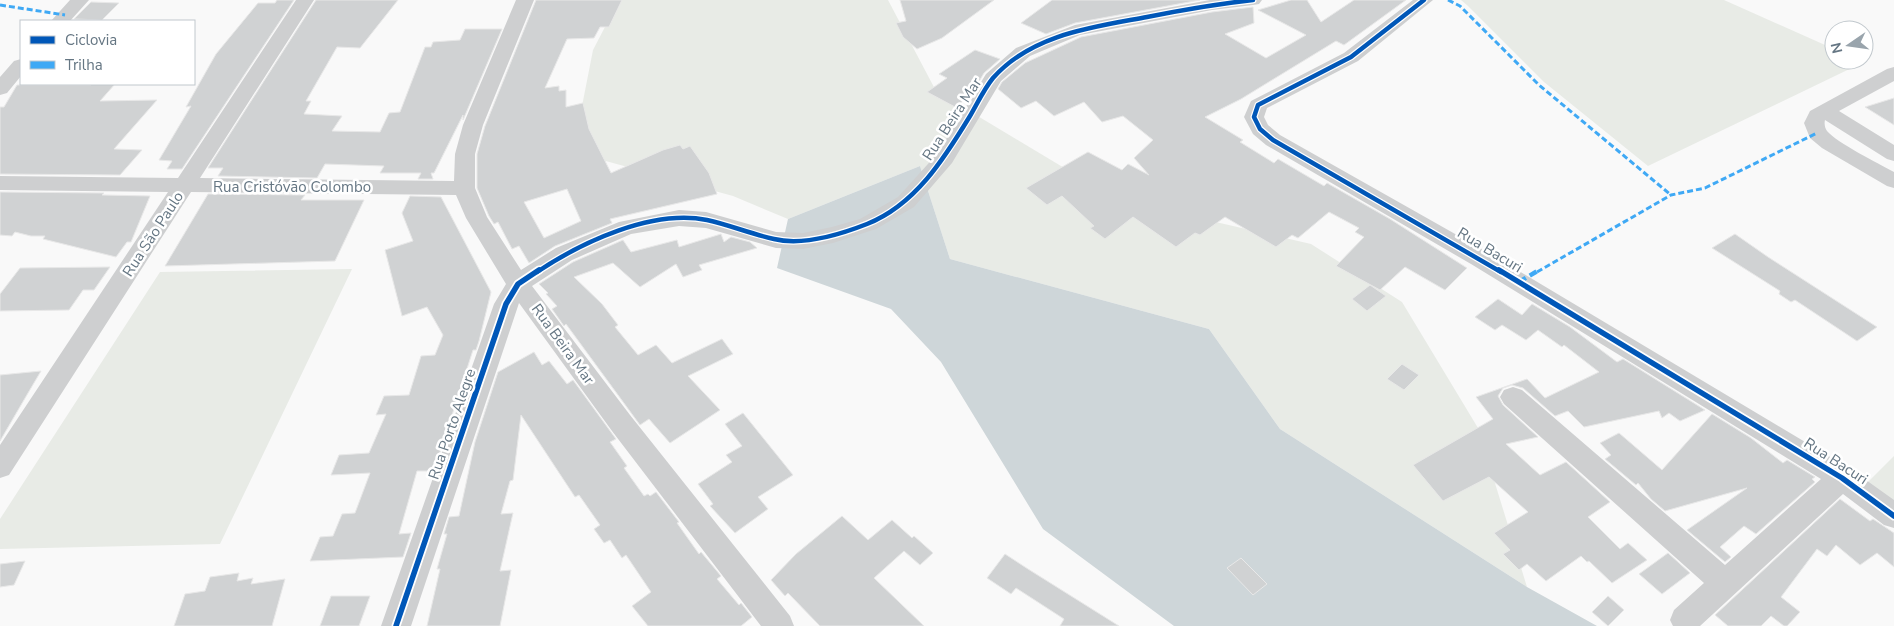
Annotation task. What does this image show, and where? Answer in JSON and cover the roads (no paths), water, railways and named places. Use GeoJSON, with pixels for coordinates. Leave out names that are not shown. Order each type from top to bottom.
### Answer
{"type":"FeatureCollection","features":[{"type":"Feature","properties":{"kind":"street"},"geometry":{"type":"LineString","coordinates":[[61,20],[80,0]]}},
{"type":"Feature","properties":{"kind":"street","name":"Rua São Paulo"},"geometry":{"type":"LineString","coordinates":[[0,467],[305,0]]}},
{"type":"Feature","properties":{"kind":"street","name":"Rua Beira Mar"},"geometry":{"type":"LineString","coordinates":[[525,0],[473,125],[465,154],[464,188],[476,218],[518,284],[620,423],[779,626]]}},
{"type":"Feature","properties":{"kind":"street","name":"Rua Beira Mar"},"geometry":{"type":"LineString","coordinates":[[564,254],[628,228],[679,218],[706,220],[776,240],[803,241],[833,235],[868,224],[906,202],[945,158],[993,78],[1023,52],[1075,30],[1202,4],[1253,0]]}},
{"type":"Feature","properties":{"kind":"street","name":"Rua Bacuri"},"geometry":{"type":"LineString","coordinates":[[1424,0],[1351,57],[1258,105],[1254,116],[1260,129],[1273,140],[1479,258],[1842,478],[1894,516]]}},
{"type":"Feature","properties":{"kind":"street"},"geometry":{"type":"LineString","coordinates":[[0,89],[20,66]]}},
{"type":"Feature","properties":{"kind":"street"},"geometry":{"type":"LineString","coordinates":[[1891,76],[1824,111],[1818,115],[1814,122],[1817,133],[1829,143],[1894,181]]}},
{"type":"Feature","properties":{"kind":"street"},"geometry":{"type":"LineString","coordinates":[[1824,111],[1894,154]]}},
{"type":"Feature","properties":{"kind":"street","name":"Rua Cristóvão Colombo"},"geometry":{"type":"LineString","coordinates":[[0,183],[464,188]]}},
{"type":"Feature","properties":{"kind":"street","name":"Rua Porto Alegre"},"geometry":{"type":"LineString","coordinates":[[396,626],[506,304],[518,284],[564,254]]}},
{"type":"Feature","properties":{"kind":"street"},"geometry":{"type":"LineString","coordinates":[[1513,397],[1725,584]]}},
{"type":"Feature","properties":{"kind":"street"},"geometry":{"type":"LineString","coordinates":[[1685,620],[1842,478]]}}]}
